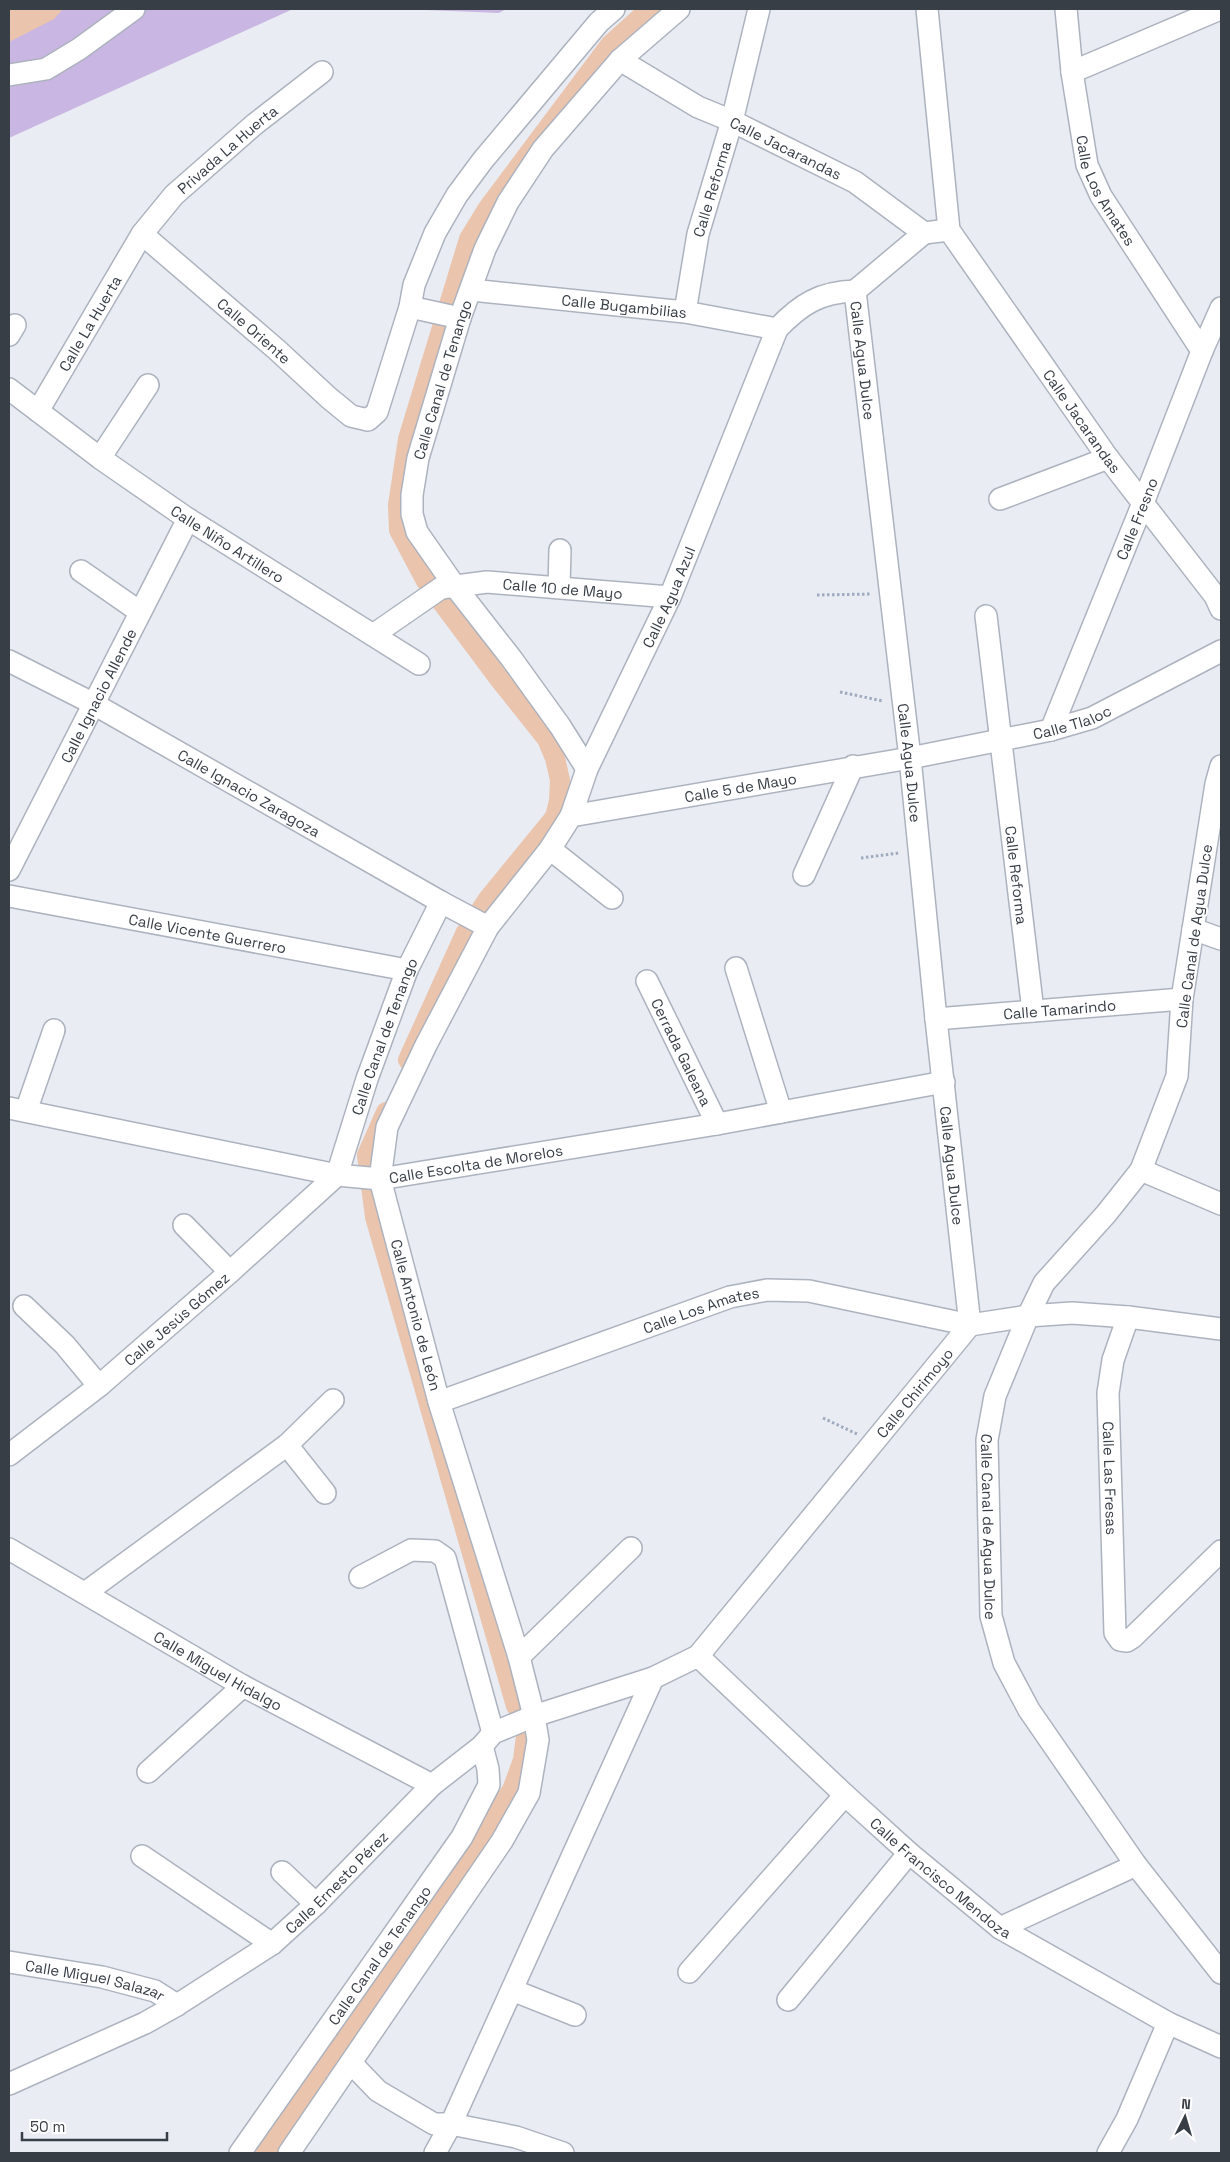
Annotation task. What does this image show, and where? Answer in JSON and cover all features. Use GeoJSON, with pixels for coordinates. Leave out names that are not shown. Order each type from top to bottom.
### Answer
{"type":"FeatureCollection","features":[{"type":"Feature","properties":{"kind":"street"},"geometry":{"type":"LineString","coordinates":[[9,75],[46,69],[79,50],[134,9]]}},
{"type":"Feature","properties":{"kind":"street","name":"Calle Canal de Tenango"},"geometry":{"type":"LineString","coordinates":[[587,769],[560,726],[511,658],[447,586],[417,532],[412,514],[412,495],[436,313],[414,285],[435,233],[457,195],[530,103],[599,22],[614,9]]}},
{"type":"Feature","properties":{"kind":"street","name":"Calle Canal de Tenango"},"geometry":{"type":"LineString","coordinates":[[368,420],[377,412],[436,313],[471,290],[485,248],[508,202],[543,148],[620,60],[679,9]]}},
{"type":"Feature","properties":{"kind":"street","name":"Calle Reforma"},"geometry":{"type":"LineString","coordinates":[[685,312],[698,234],[732,121],[760,9]]}},
{"type":"Feature","properties":{"kind":"street","name":"Calle Jacarandas"},"geometry":{"type":"LineString","coordinates":[[927,9],[949,230],[1108,458],[1219,600]]}},
{"type":"Feature","properties":{"kind":"street","name":"Calle Los Amates"},"geometry":{"type":"LineString","coordinates":[[1066,9],[1072,72],[1087,165],[1101,196],[1202,351]]}},
{"type":"Feature","properties":{"kind":"street"},"geometry":{"type":"LineString","coordinates":[[1072,72],[1216,12]]}},
{"type":"Feature","properties":{"kind":"street","name":"Calle Jacarandas"},"geometry":{"type":"LineString","coordinates":[[620,60],[698,107],[732,121],[855,182],[924,233]]}},
{"type":"Feature","properties":{"kind":"street","name":"Privada La Huerta"},"geometry":{"type":"LineString","coordinates":[[142,234],[174,195],[255,124],[322,72]]}},
{"type":"Feature","properties":{"kind":"street"},"geometry":{"type":"LineString","coordinates":[[924,233],[949,230]]}},
{"type":"Feature","properties":{"kind":"street","name":"Calle Agua Dulce"},"geometry":{"type":"LineString","coordinates":[[924,233],[855,291],[910,758],[936,1019],[970,1325]]}},
{"type":"Feature","properties":{"kind":"street","name":"Calle La Huerta"},"geometry":{"type":"LineString","coordinates":[[38,411],[142,234]]}},
{"type":"Feature","properties":{"kind":"street","name":"Calle Oriente"},"geometry":{"type":"LineString","coordinates":[[142,234],[276,349],[329,398],[351,416],[368,420]]}},
{"type":"Feature","properties":{"kind":"street","name":"Calle Bugambilias"},"geometry":{"type":"LineString","coordinates":[[471,290],[685,312],[777,329]]}},
{"type":"Feature","properties":{"kind":"street","name":"Calle Agua Azul"},"geometry":{"type":"LineString","coordinates":[[481,924],[550,849],[571,816],[587,769],[670,596],[777,329],[792,314],[812,301],[834,291],[855,291]]}},
{"type":"Feature","properties":{"kind":"street","name":"Calle Fresno"},"geometry":{"type":"LineString","coordinates":[[1051,730],[1202,351],[1221,308]]}},
{"type":"Feature","properties":{"kind":"street"},"geometry":{"type":"LineString","coordinates":[[100,458],[148,385]]}},
{"type":"Feature","properties":{"kind":"street","name":"Calle Niño Artillero"},"geometry":{"type":"LineString","coordinates":[[9,389],[100,458],[188,519],[373,635]]}},
{"type":"Feature","properties":{"kind":"street"},"geometry":{"type":"LineString","coordinates":[[1000,499],[1108,458]]}},
{"type":"Feature","properties":{"kind":"street","name":"Calle Ignacio Allende"},"geometry":{"type":"LineString","coordinates":[[9,870],[92,703],[188,519]]}},
{"type":"Feature","properties":{"kind":"street"},"geometry":{"type":"LineString","coordinates":[[559,588],[560,550]]}},
{"type":"Feature","properties":{"kind":"street"},"geometry":{"type":"LineString","coordinates":[[81,571],[140,612]]}},
{"type":"Feature","properties":{"kind":"street","name":"Calle 10 de Mayo"},"geometry":{"type":"LineString","coordinates":[[447,586],[487,582],[670,596]]}},
{"type":"Feature","properties":{"kind":"street"},"geometry":{"type":"LineString","coordinates":[[419,664],[373,635],[447,586]]}},
{"type":"Feature","properties":{"kind":"street","name":"Calle Reforma"},"geometry":{"type":"LineString","coordinates":[[986,616],[1033,1011]]}},
{"type":"Feature","properties":{"kind":"street","name":"Calle Tlaloc"},"geometry":{"type":"LineString","coordinates":[[910,758],[1051,730],[1092,718],[1221,651]]}},
{"type":"Feature","properties":{"kind":"street","name":"Calle Ignacio Zaragoza"},"geometry":{"type":"LineString","coordinates":[[9,660],[92,703],[481,924]]}},
{"type":"Feature","properties":{"kind":"street","name":"Calle 5 de Mayo"},"geometry":{"type":"LineString","coordinates":[[571,816],[853,766],[910,758]]}},
{"type":"Feature","properties":{"kind":"street"},"geometry":{"type":"LineString","coordinates":[[804,875],[853,766]]}},
{"type":"Feature","properties":{"kind":"street","name":"Calle Canal de Agua Dulce"},"geometry":{"type":"LineString","coordinates":[[1221,766],[1216,784],[1182,999],[1177,1076],[1141,1170],[1106,1214],[1044,1283],[1028,1316],[995,1396],[987,1440],[992,1616],[1004,1662],[1028,1710],[1136,1865],[1221,1973]]}},
{"type":"Feature","properties":{"kind":"street"},"geometry":{"type":"LineString","coordinates":[[550,849],[612,898]]}},
{"type":"Feature","properties":{"kind":"street","name":"Calle Vicente Guerrero"},"geometry":{"type":"LineString","coordinates":[[9,896],[407,970]]}},
{"type":"Feature","properties":{"kind":"street","name":"Calle Canal de Tenango"},"geometry":{"type":"LineString","coordinates":[[343,1176],[367,1079],[407,970],[445,905]]}},
{"type":"Feature","properties":{"kind":"street","name":"Calle Antonio de León"},"geometry":{"type":"LineString","coordinates":[[481,924],[388,1127],[375,1179],[439,1402],[518,1657],[506,1729]]}},
{"type":"Feature","properties":{"kind":"street"},"geometry":{"type":"LineString","coordinates":[[1193,929],[1221,939]]}},
{"type":"Feature","properties":{"kind":"street"},"geometry":{"type":"LineString","coordinates":[[736,968],[782,1112]]}},
{"type":"Feature","properties":{"kind":"street","name":"Cerrada Galeana"},"geometry":{"type":"LineString","coordinates":[[647,981],[717,1124]]}},
{"type":"Feature","properties":{"kind":"street","name":"Calle Tamarindo"},"geometry":{"type":"LineString","coordinates":[[936,1019],[1182,999]]}},
{"type":"Feature","properties":{"kind":"street"},"geometry":{"type":"LineString","coordinates":[[17,1110],[54,1030]]}},
{"type":"Feature","properties":{"kind":"street","name":"Calle Escolta de Morelos"},"geometry":{"type":"LineString","coordinates":[[17,1110],[343,1176],[375,1179],[717,1124],[944,1082]]}},
{"type":"Feature","properties":{"kind":"street"},"geometry":{"type":"LineString","coordinates":[[1141,1170],[1221,1204]]}},
{"type":"Feature","properties":{"kind":"street","name":"Calle Jesús Gómez"},"geometry":{"type":"LineString","coordinates":[[9,1455],[99,1386],[343,1176]]}},
{"type":"Feature","properties":{"kind":"street"},"geometry":{"type":"LineString","coordinates":[[184,1225],[230,1272]]}},
{"type":"Feature","properties":{"kind":"street","name":"Calle Los Amates"},"geometry":{"type":"LineString","coordinates":[[439,1402],[730,1297],[768,1290],[809,1291],[970,1325]]}},
{"type":"Feature","properties":{"kind":"street"},"geometry":{"type":"LineString","coordinates":[[24,1306],[65,1345],[99,1386]]}},
{"type":"Feature","properties":{"kind":"street"},"geometry":{"type":"LineString","coordinates":[[970,1325],[1028,1316],[1072,1313],[1128,1317],[1221,1329]]}},
{"type":"Feature","properties":{"kind":"street","name":"Calle Las Fresas"},"geometry":{"type":"LineString","coordinates":[[1128,1317],[1113,1360],[1108,1394],[1115,1633],[1120,1640],[1127,1641],[1132,1637],[1221,1550]]}},
{"type":"Feature","properties":{"kind":"street","name":"Calle Chirimoyo"},"geometry":{"type":"LineString","coordinates":[[698,1656],[875,1443],[970,1325]]}},
{"type":"Feature","properties":{"kind":"street"},"geometry":{"type":"LineString","coordinates":[[85,1593],[287,1445],[333,1400]]}},
{"type":"Feature","properties":{"kind":"street"},"geometry":{"type":"LineString","coordinates":[[287,1445],[325,1492]]}},
{"type":"Feature","properties":{"kind":"street"},"geometry":{"type":"LineString","coordinates":[[518,1657],[631,1548]]}},
{"type":"Feature","properties":{"kind":"street","name":"Calle Miguel Hidalgo"},"geometry":{"type":"LineString","coordinates":[[9,1549],[242,1686],[432,1786]]}},
{"type":"Feature","properties":{"kind":"street"},"geometry":{"type":"LineString","coordinates":[[298,2149],[351,2063],[502,1841],[529,1793],[538,1740],[506,1729],[445,1558],[435,1551],[410,1550],[360,1577]]}},
{"type":"Feature","properties":{"kind":"street","name":"Calle Ernesto Pérez"},"geometry":{"type":"LineString","coordinates":[[9,2084],[145,2023],[177,2005],[272,1944],[316,1904],[432,1786],[506,1729],[653,1678],[698,1656]]}},
{"type":"Feature","properties":{"kind":"street","name":"Calle Francisco Mendoza"},"geometry":{"type":"LineString","coordinates":[[698,1656],[909,1853],[1000,1928],[1168,2023],[1221,2047]]}},
{"type":"Feature","properties":{"kind":"street"},"geometry":{"type":"LineString","coordinates":[[435,2153],[512,1990],[653,1678]]}},
{"type":"Feature","properties":{"kind":"street"},"geometry":{"type":"LineString","coordinates":[[148,1772],[242,1686]]}},
{"type":"Feature","properties":{"kind":"street","name":"Calle Canal de Tenango"},"geometry":{"type":"LineString","coordinates":[[240,2153],[462,1837],[482,1803],[489,1785],[488,1769],[506,1729]]}},
{"type":"Feature","properties":{"kind":"street"},"geometry":{"type":"LineString","coordinates":[[689,1972],[845,1795]]}},
{"type":"Feature","properties":{"kind":"street"},"geometry":{"type":"LineString","coordinates":[[788,2000],[909,1853]]}},
{"type":"Feature","properties":{"kind":"street"},"geometry":{"type":"LineString","coordinates":[[142,1856],[272,1944]]}},
{"type":"Feature","properties":{"kind":"street"},"geometry":{"type":"LineString","coordinates":[[1000,1928],[1136,1865]]}},
{"type":"Feature","properties":{"kind":"street"},"geometry":{"type":"LineString","coordinates":[[282,1872],[316,1904]]}},
{"type":"Feature","properties":{"kind":"street","name":"Calle Miguel Salazar"},"geometry":{"type":"LineString","coordinates":[[9,1962],[102,1977],[154,1991],[177,2005]]}},
{"type":"Feature","properties":{"kind":"street"},"geometry":{"type":"LineString","coordinates":[[512,1990],[575,2015]]}},
{"type":"Feature","properties":{"kind":"street"},"geometry":{"type":"LineString","coordinates":[[1108,2153],[1127,2119],[1168,2023]]}},
{"type":"Feature","properties":{"kind":"street"},"geometry":{"type":"LineString","coordinates":[[351,2063],[378,2091],[434,2124],[450,2124],[516,2137],[563,2153]]}},
{"type":"Feature","properties":{"kind":"path"},"geometry":{"type":"LineString","coordinates":[[817,595],[890,593]]}},
{"type":"Feature","properties":{"kind":"path"},"geometry":{"type":"LineString","coordinates":[[840,692],[903,706]]}},
{"type":"Feature","properties":{"kind":"path"},"geometry":{"type":"LineString","coordinates":[[861,858],[919,850]]}},
{"type":"Feature","properties":{"kind":"path"},"geometry":{"type":"LineString","coordinates":[[823,1418],[875,1443]]}},
{"type":"Feature","properties":{"kind":"shaded area"},"geometry":{"type":"Polygon","coordinates":[[[9,9],[293,9],[9,138],[9,9]]]}},
{"type":"Feature","properties":{"kind":"shaded area"},"geometry":{"type":"Polygon","coordinates":[[[9,9],[63,9],[54,19],[9,42],[9,9]]]}},
{"type":"Feature","properties":{"kind":"shaded area"},"geometry":{"type":"Polygon","coordinates":[[[402,9],[506,9],[499,13],[402,9]]]}},
{"type":"Feature","properties":{"kind":"waterway"},"geometry":{"type":"LineString","coordinates":[[408,1060],[466,932],[488,899],[555,817],[559,801],[560,780],[555,758],[547,739],[426,581],[399,530],[398,505],[408,439],[469,239],[488,208],[610,45],[650,9]]}},
{"type":"Feature","properties":{"kind":"waterway"},"geometry":{"type":"LineString","coordinates":[[386,1112],[367,1155],[375,1217],[516,1706]]}},
{"type":"Feature","properties":{"kind":"waterway"},"geometry":{"type":"LineString","coordinates":[[266,2153],[512,1790],[523,1760],[526,1736]]}}]}
